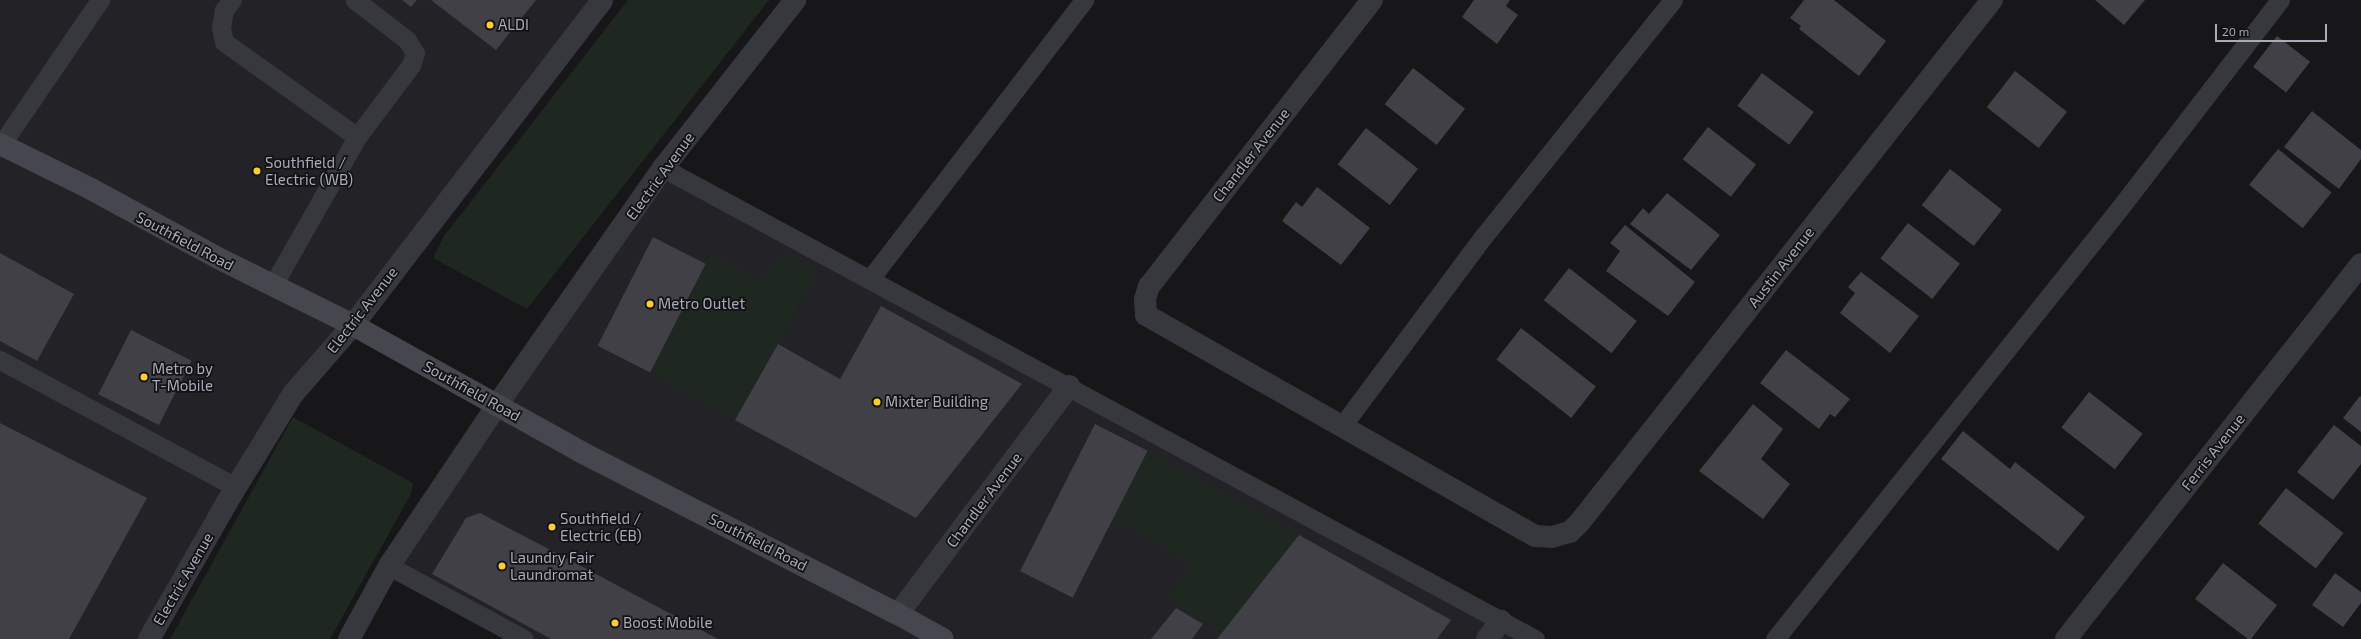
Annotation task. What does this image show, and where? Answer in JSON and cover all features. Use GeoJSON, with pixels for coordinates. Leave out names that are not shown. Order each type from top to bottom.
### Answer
{"type":"FeatureCollection","features":[{"type":"Feature","properties":{"kind":"main road","name":"Southfield Road"},"geometry":{"type":"LineString","coordinates":[[1,145],[91,189],[129,212],[353,325],[586,454],[898,614],[937,637]]}},
{"type":"Feature","properties":{"kind":"street","name":"Electric Avenue"},"geometry":{"type":"LineString","coordinates":[[149,639],[236,487],[293,394],[353,325],[602,0]]}},
{"type":"Feature","properties":{"kind":"street","name":"Electric Avenue"},"geometry":{"type":"LineString","coordinates":[[349,639],[389,566],[497,405],[663,168],[795,0]]}},
{"type":"Feature","properties":{"kind":"street","name":"Chandler Avenue"},"geometry":{"type":"LineString","coordinates":[[1342,426],[1146,315],[1145,299],[1149,286],[1372,0]]}},
{"type":"Feature","properties":{"kind":"street","name":"Austin Avenue"},"geometry":{"type":"LineString","coordinates":[[1342,426],[1535,536],[1552,537],[1570,532],[1584,517],[1992,0]]}},
{"type":"Feature","properties":{"kind":"street","name":"Ferris Avenue"},"geometry":{"type":"LineString","coordinates":[[2074,636],[2361,264]]}},
{"type":"Feature","properties":{"kind":"street","name":"Chandler Avenue"},"geometry":{"type":"LineString","coordinates":[[898,614],[1069,386]]}},
{"type":"Feature","properties":{"kind":"street"},"geometry":{"type":"LineString","coordinates":[[1487,639],[1501,621]]}},
{"type":"Feature","properties":{"kind":"lane"},"geometry":{"type":"LineString","coordinates":[[1,145],[100,0]]}},
{"type":"Feature","properties":{"kind":"lane"},"geometry":{"type":"LineString","coordinates":[[232,0],[224,10],[221,27],[224,42],[357,137]]}},
{"type":"Feature","properties":{"kind":"lane"},"geometry":{"type":"LineString","coordinates":[[273,285],[357,137],[411,65],[415,53],[407,40],[355,0]]}},
{"type":"Feature","properties":{"kind":"lane"},"geometry":{"type":"LineString","coordinates":[[870,279],[1084,0]]}},
{"type":"Feature","properties":{"kind":"lane"},"geometry":{"type":"LineString","coordinates":[[1342,426],[1483,237],[1672,0]]}},
{"type":"Feature","properties":{"kind":"lane"},"geometry":{"type":"LineString","coordinates":[[1775,639],[2119,209],[2280,0]]}},
{"type":"Feature","properties":{"kind":"lane"},"geometry":{"type":"LineString","coordinates":[[663,168],[1535,639]]}},
{"type":"Feature","properties":{"kind":"lane"},"geometry":{"type":"LineString","coordinates":[[0,360],[236,487]]}},
{"type":"Feature","properties":{"kind":"lane"},"geometry":{"type":"LineString","coordinates":[[389,566],[524,639]]}},
{"type":"Feature","properties":{"kind":"shaded area"},"geometry":{"type":"Polygon","coordinates":[[[0,0],[602,0],[293,394],[149,639],[0,639],[0,0]]]}},
{"type":"Feature","properties":{"kind":"shaded area"},"geometry":{"type":"Polygon","coordinates":[[[628,0],[769,0],[527,309],[433,258],[444,236],[628,0]]]}},
{"type":"Feature","properties":{"kind":"shaded area"},"geometry":{"type":"Polygon","coordinates":[[[663,168],[1535,639],[524,639],[389,566],[663,168]]]}},
{"type":"Feature","properties":{"kind":"shaded area"},"geometry":{"type":"Polygon","coordinates":[[[783,252],[818,271],[735,420],[647,370],[710,253],[761,281],[783,252]]]}},
{"type":"Feature","properties":{"kind":"shaded area"},"geometry":{"type":"Polygon","coordinates":[[[293,417],[413,483],[411,494],[330,639],[170,639],[293,417]]]}},
{"type":"Feature","properties":{"kind":"shaded area"},"geometry":{"type":"Polygon","coordinates":[[[1148,451],[1299,535],[1222,633],[1167,598],[1192,566],[1125,523],[1100,537],[1089,527],[1148,451]]]}},
{"type":"Feature","properties":{"kind":"building"},"geometry":{"type":"Polygon","coordinates":[[[402,0],[417,0],[411,7],[402,0]]]}},
{"type":"Feature","properties":{"kind":"building","name":"ALDI"},"geometry":{"type":"Polygon","coordinates":[[[431,0],[536,0],[496,50],[431,0]]]}},
{"type":"Feature","properties":{"kind":"building"},"geometry":{"type":"Polygon","coordinates":[[[1474,0],[1510,0],[1506,6],[1518,15],[1497,44],[1462,17],[1474,0]]]}},
{"type":"Feature","properties":{"kind":"building"},"geometry":{"type":"Polygon","coordinates":[[[1804,0],[1834,0],[1886,41],[1859,76],[1799,29],[1801,26],[1790,18],[1804,0]]]}},
{"type":"Feature","properties":{"kind":"building"},"geometry":{"type":"Polygon","coordinates":[[[2095,0],[2145,0],[2124,25],[2095,0]]]}},
{"type":"Feature","properties":{"kind":"building"},"geometry":{"type":"Polygon","coordinates":[[[2277,36],[2310,62],[2286,93],[2253,67],[2277,36]]]}},
{"type":"Feature","properties":{"kind":"building"},"geometry":{"type":"Polygon","coordinates":[[[1413,68],[1465,109],[1437,145],[1385,104],[1413,68]]]}},
{"type":"Feature","properties":{"kind":"building"},"geometry":{"type":"Polygon","coordinates":[[[2015,71],[2067,112],[2039,148],[1987,107],[2015,71]]]}},
{"type":"Feature","properties":{"kind":"building"},"geometry":{"type":"Polygon","coordinates":[[[1762,73],[1814,112],[1789,145],[1737,106],[1762,73]]]}},
{"type":"Feature","properties":{"kind":"building"},"geometry":{"type":"Polygon","coordinates":[[[2312,111],[2361,150],[2361,159],[2339,189],[2284,147],[2312,111]]]}},
{"type":"Feature","properties":{"kind":"building"},"geometry":{"type":"Polygon","coordinates":[[[1708,127],[1756,165],[1731,197],[1683,159],[1708,127]]]}},
{"type":"Feature","properties":{"kind":"building"},"geometry":{"type":"Polygon","coordinates":[[[1366,128],[1418,169],[1390,205],[1338,164],[1366,128]]]}},
{"type":"Feature","properties":{"kind":"building"},"geometry":{"type":"Polygon","coordinates":[[[2278,149],[2332,192],[2303,228],[2249,185],[2278,149]]]}},
{"type":"Feature","properties":{"kind":"building"},"geometry":{"type":"Polygon","coordinates":[[[1950,169],[2002,210],[1974,246],[1922,205],[1950,169]]]}},
{"type":"Feature","properties":{"kind":"building"},"geometry":{"type":"Polygon","coordinates":[[[1317,187],[1370,228],[1341,265],[1282,221],[1296,202],[1302,207],[1317,187]]]}},
{"type":"Feature","properties":{"kind":"building"},"geometry":{"type":"Polygon","coordinates":[[[1667,193],[1720,235],[1691,270],[1630,224],[1643,208],[1649,214],[1667,193]]]}},
{"type":"Feature","properties":{"kind":"building"},"geometry":{"type":"Polygon","coordinates":[[[1908,223],[1960,264],[1932,299],[1880,258],[1908,223]]]}},
{"type":"Feature","properties":{"kind":"building"},"geometry":{"type":"Polygon","coordinates":[[[1625,225],[1695,282],[1668,316],[1606,271],[1620,251],[1610,243],[1625,225]]]}},
{"type":"Feature","properties":{"kind":"building","name":"Metro Outlet"},"geometry":{"type":"Polygon","coordinates":[[[653,237],[706,264],[650,372],[598,346],[653,237]]]}},
{"type":"Feature","properties":{"kind":"building"},"geometry":{"type":"Polygon","coordinates":[[[0,253],[74,294],[37,361],[0,341],[0,253]]]}},
{"type":"Feature","properties":{"kind":"building"},"geometry":{"type":"Polygon","coordinates":[[[1569,268],[1637,321],[1612,353],[1544,300],[1569,268]]]}},
{"type":"Feature","properties":{"kind":"building"},"geometry":{"type":"Polygon","coordinates":[[[1861,272],[1919,316],[1890,353],[1840,313],[1855,293],[1848,287],[1861,272]]]}},
{"type":"Feature","properties":{"kind":"building","name":"Mixter Building"},"geometry":{"type":"Polygon","coordinates":[[[881,306],[1022,384],[916,518],[735,420],[778,344],[840,379],[881,306]]]}},
{"type":"Feature","properties":{"kind":"building"},"geometry":{"type":"Polygon","coordinates":[[[1521,328],[1596,386],[1571,418],[1496,360],[1521,328]]]}},
{"type":"Feature","properties":{"kind":"building","name":"Metro by T-Mobile"},"geometry":{"type":"Polygon","coordinates":[[[131,330],[192,361],[159,425],[98,394],[131,330]]]}},
{"type":"Feature","properties":{"kind":"building"},"geometry":{"type":"Polygon","coordinates":[[[1786,350],[1850,399],[1835,417],[1830,414],[1819,429],[1760,383],[1786,350]]]}},
{"type":"Feature","properties":{"kind":"building"},"geometry":{"type":"Polygon","coordinates":[[[2089,392],[2143,434],[2115,469],[2061,427],[2089,392]]]}},
{"type":"Feature","properties":{"kind":"building"},"geometry":{"type":"Polygon","coordinates":[[[2360,396],[2361,397],[2361,432],[2343,418],[2360,396]]]}},
{"type":"Feature","properties":{"kind":"building"},"geometry":{"type":"Polygon","coordinates":[[[1753,404],[1783,429],[1761,459],[1790,484],[1763,519],[1699,471],[1753,404]]]}},
{"type":"Feature","properties":{"kind":"building"},"geometry":{"type":"Polygon","coordinates":[[[0,423],[147,498],[69,639],[0,639],[0,423]]]}},
{"type":"Feature","properties":{"kind":"building"},"geometry":{"type":"Polygon","coordinates":[[[1095,424],[1148,451],[1073,598],[1020,571],[1095,424]]]}},
{"type":"Feature","properties":{"kind":"building"},"geometry":{"type":"Polygon","coordinates":[[[2334,425],[2361,446],[2361,464],[2333,500],[2297,472],[2334,425]]]}},
{"type":"Feature","properties":{"kind":"building"},"geometry":{"type":"Polygon","coordinates":[[[1963,431],[2010,469],[2015,462],[2085,517],[2058,551],[1941,459],[1963,431]]]}},
{"type":"Feature","properties":{"kind":"building"},"geometry":{"type":"Polygon","coordinates":[[[2286,488],[2344,533],[2316,568],[2258,523],[2286,488]]]}},
{"type":"Feature","properties":{"kind":"building"},"geometry":{"type":"Polygon","coordinates":[[[480,513],[718,639],[551,639],[432,574],[466,518],[480,513]]]}},
{"type":"Feature","properties":{"kind":"building"},"geometry":{"type":"Polygon","coordinates":[[[1299,535],[1451,620],[1437,639],[1217,639],[1299,535]]]}},
{"type":"Feature","properties":{"kind":"building"},"geometry":{"type":"Polygon","coordinates":[[[2223,563],[2277,605],[2251,639],[2248,639],[2195,599],[2223,563]]]}},
{"type":"Feature","properties":{"kind":"building"},"geometry":{"type":"Polygon","coordinates":[[[2335,573],[2361,592],[2361,603],[2343,627],[2312,605],[2335,573]]]}},
{"type":"Feature","properties":{"kind":"building"},"geometry":{"type":"Polygon","coordinates":[[[1176,608],[1203,624],[1192,639],[1151,639],[1176,608]]]}},
{"type":"Feature","properties":{"kind":"place","name":"ALDI"},"geometry":{"type":"Point","coordinates":[490,25]}},
{"type":"Feature","properties":{"kind":"place","name":"Southfield / Electric (WB)"},"geometry":{"type":"Point","coordinates":[257,171]}},
{"type":"Feature","properties":{"kind":"place","name":"Metro Outlet"},"geometry":{"type":"Point","coordinates":[650,304]}},
{"type":"Feature","properties":{"kind":"place","name":"Metro by T-Mobile"},"geometry":{"type":"Point","coordinates":[144,377]}},
{"type":"Feature","properties":{"kind":"place","name":"Mixter Building"},"geometry":{"type":"Point","coordinates":[877,402]}},
{"type":"Feature","properties":{"kind":"place","name":"Southfield / Electric (EB)"},"geometry":{"type":"Point","coordinates":[552,527]}},
{"type":"Feature","properties":{"kind":"place","name":"Laundry Fair Laundromat"},"geometry":{"type":"Point","coordinates":[502,566]}},
{"type":"Feature","properties":{"kind":"place","name":"Boost Mobile"},"geometry":{"type":"Point","coordinates":[615,623]}}]}
